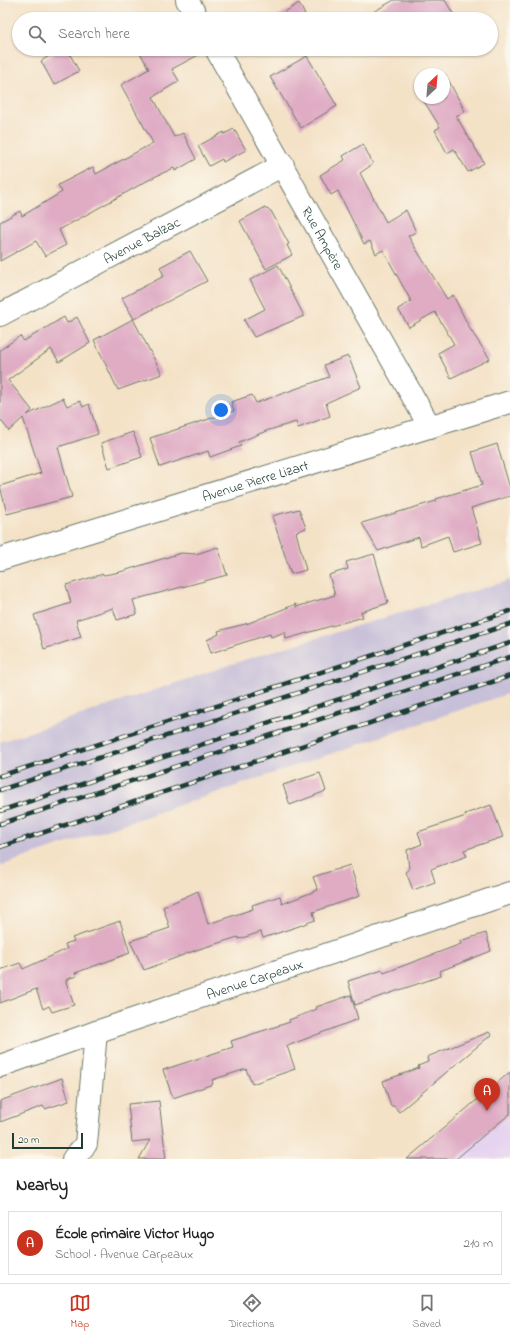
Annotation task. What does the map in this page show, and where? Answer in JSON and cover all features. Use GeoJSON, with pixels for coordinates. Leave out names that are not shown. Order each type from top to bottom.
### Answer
{"type":"FeatureCollection","features":[{"type":"Feature","properties":{"kind":"street"},"geometry":{"type":"LineString","coordinates":[[187,0],[194,12]]}},
{"type":"Feature","properties":{"kind":"street","name":"Rue Ampère"},"geometry":{"type":"LineString","coordinates":[[220,56],[430,427]]}},
{"type":"Feature","properties":{"kind":"street","name":"Avenue Balzac"},"geometry":{"type":"LineString","coordinates":[[0,315],[283,165]]}},
{"type":"Feature","properties":{"kind":"street","name":"Avenue Pierre Lizart"},"geometry":{"type":"LineString","coordinates":[[0,559],[510,402]]}},
{"type":"Feature","properties":{"kind":"street","name":"Avenue Carpeaux"},"geometry":{"type":"LineString","coordinates":[[0,1066],[96,1032],[510,893]]}},
{"type":"Feature","properties":{"kind":"street"},"geometry":{"type":"LineString","coordinates":[[73,1159],[86,1144],[96,1032]]}},
{"type":"Feature","properties":{"kind":"shaded area"},"geometry":{"type":"Polygon","coordinates":[[[510,580],[510,693],[0,866],[0,742],[253,657],[510,580]]]}},
{"type":"Feature","properties":{"kind":"shaded area"},"geometry":{"type":"Polygon","coordinates":[[[510,1072],[510,1159],[407,1159],[510,1072]]]}},
{"type":"Feature","properties":{"kind":"building"},"geometry":{"type":"Polygon","coordinates":[[[394,0],[445,0],[452,12],[373,12],[394,0]]]}},
{"type":"Feature","properties":{"kind":"building"},"geometry":{"type":"Polygon","coordinates":[[[299,3],[304,12],[284,12],[299,3]]]}},
{"type":"Feature","properties":{"kind":"building"},"geometry":{"type":"Polygon","coordinates":[[[49,56],[71,56],[79,71],[54,85],[41,61],[49,56]]]}},
{"type":"Feature","properties":{"kind":"building"},"geometry":{"type":"Polygon","coordinates":[[[142,56],[196,56],[172,69],[179,81],[153,97],[174,137],[183,133],[196,159],[175,171],[174,168],[154,177],[59,230],[66,245],[45,256],[36,241],[0,261],[0,222],[20,211],[22,216],[62,192],[58,185],[93,167],[96,174],[153,143],[121,85],[149,69],[142,56]]]}},
{"type":"Feature","properties":{"kind":"building"},"geometry":{"type":"Polygon","coordinates":[[[307,56],[337,106],[301,128],[270,77],[307,56]]]}},
{"type":"Feature","properties":{"kind":"building"},"geometry":{"type":"Polygon","coordinates":[[[450,83],[465,111],[456,116],[484,163],[468,172],[454,149],[447,153],[435,130],[440,127],[426,104],[450,104],[450,83]]]}},
{"type":"Feature","properties":{"kind":"building"},"geometry":{"type":"Polygon","coordinates":[[[234,129],[246,150],[223,162],[222,159],[209,166],[198,146],[224,132],[224,134],[234,129]]]}},
{"type":"Feature","properties":{"kind":"building"},"geometry":{"type":"Polygon","coordinates":[[[363,144],[373,164],[360,173],[386,222],[406,210],[416,232],[408,236],[447,299],[453,295],[470,329],[490,359],[451,378],[438,353],[454,344],[435,312],[409,327],[398,309],[411,301],[383,250],[376,254],[370,241],[364,244],[338,191],[331,195],[320,175],[345,160],[343,156],[363,144]]]}},
{"type":"Feature","properties":{"kind":"building"},"geometry":{"type":"Polygon","coordinates":[[[264,208],[271,211],[289,244],[287,245],[292,255],[266,269],[240,221],[264,208]]]}},
{"type":"Feature","properties":{"kind":"building"},"geometry":{"type":"Polygon","coordinates":[[[190,251],[207,281],[134,319],[122,298],[164,276],[160,267],[190,251]]]}},
{"type":"Feature","properties":{"kind":"building"},"geometry":{"type":"Polygon","coordinates":[[[278,265],[304,316],[254,337],[244,320],[265,309],[250,280],[278,265]]]}},
{"type":"Feature","properties":{"kind":"building"},"geometry":{"type":"Polygon","coordinates":[[[64,317],[67,323],[77,317],[90,343],[59,362],[51,349],[8,380],[32,410],[27,415],[63,398],[67,406],[80,401],[83,407],[89,404],[98,434],[58,447],[72,497],[7,514],[0,486],[41,473],[23,418],[9,431],[0,419],[0,350],[20,336],[24,341],[64,317]]]}},
{"type":"Feature","properties":{"kind":"building"},"geometry":{"type":"Polygon","coordinates":[[[133,319],[162,374],[118,390],[94,340],[133,319]]]}},
{"type":"Feature","properties":{"kind":"building"},"geometry":{"type":"Polygon","coordinates":[[[348,356],[361,387],[326,403],[330,416],[298,428],[296,422],[269,430],[239,442],[241,446],[210,457],[208,451],[160,467],[150,438],[234,411],[231,402],[252,395],[256,403],[329,377],[324,365],[348,356]]]}},
{"type":"Feature","properties":{"kind":"building"},"geometry":{"type":"Polygon","coordinates":[[[133,432],[142,457],[109,468],[101,443],[133,432]]]}},
{"type":"Feature","properties":{"kind":"building"},"geometry":{"type":"Polygon","coordinates":[[[497,444],[510,488],[510,496],[471,508],[482,543],[453,552],[448,536],[421,546],[419,537],[378,551],[362,523],[436,501],[436,499],[482,485],[472,452],[497,444]]]}},
{"type":"Feature","properties":{"kind":"building"},"geometry":{"type":"Polygon","coordinates":[[[299,509],[306,528],[296,532],[306,570],[291,574],[272,516],[299,509]]]}},
{"type":"Feature","properties":{"kind":"building"},"geometry":{"type":"Polygon","coordinates":[[[218,547],[227,575],[133,600],[137,614],[117,620],[113,608],[76,620],[81,637],[44,649],[34,615],[71,603],[66,585],[103,574],[120,572],[181,553],[196,554],[218,547]]]}},
{"type":"Feature","properties":{"kind":"building"},"geometry":{"type":"Polygon","coordinates":[[[374,554],[388,603],[361,612],[363,617],[286,639],[285,632],[271,637],[270,634],[211,653],[207,640],[219,634],[218,631],[249,623],[296,604],[296,607],[335,595],[329,575],[348,569],[346,562],[374,554]]]}},
{"type":"Feature","properties":{"kind":"building"},"geometry":{"type":"Polygon","coordinates":[[[320,773],[326,791],[290,805],[283,785],[320,773]]]}},
{"type":"Feature","properties":{"kind":"building"},"geometry":{"type":"Polygon","coordinates":[[[491,805],[503,837],[464,850],[467,856],[431,869],[435,882],[413,890],[406,872],[409,870],[407,850],[422,844],[418,832],[466,816],[465,814],[491,805]]]}},
{"type":"Feature","properties":{"kind":"building"},"geometry":{"type":"Polygon","coordinates":[[[350,865],[360,896],[313,912],[315,920],[299,926],[263,938],[261,932],[239,939],[238,937],[199,949],[144,970],[130,941],[170,928],[163,907],[198,891],[208,924],[253,909],[252,905],[280,896],[282,904],[318,890],[313,877],[350,865]]]}},
{"type":"Feature","properties":{"kind":"building"},"geometry":{"type":"Polygon","coordinates":[[[120,921],[130,953],[75,973],[77,976],[67,979],[66,982],[74,1005],[52,1012],[49,1006],[43,1009],[36,989],[0,1003],[0,970],[20,963],[23,969],[67,949],[65,944],[74,941],[72,938],[120,921]]]}},
{"type":"Feature","properties":{"kind":"building"},"geometry":{"type":"Polygon","coordinates":[[[486,933],[491,951],[440,971],[441,976],[355,1005],[348,981],[383,970],[384,973],[461,944],[460,941],[486,933]]]}},
{"type":"Feature","properties":{"kind":"building"},"geometry":{"type":"Polygon","coordinates":[[[351,995],[358,1019],[287,1046],[295,1069],[252,1084],[246,1069],[212,1080],[213,1084],[173,1098],[163,1070],[233,1047],[231,1041],[290,1022],[289,1020],[317,1009],[316,1007],[351,995]]]}},
{"type":"Feature","properties":{"kind":"building"},"geometry":{"type":"Polygon","coordinates":[[[489,1032],[491,1035],[399,1112],[394,1106],[391,1106],[383,1081],[419,1068],[418,1066],[428,1062],[427,1057],[489,1032]]]}},
{"type":"Feature","properties":{"kind":"building"},"geometry":{"type":"Polygon","coordinates":[[[510,1072],[510,1114],[456,1159],[407,1159],[510,1072]]]}},
{"type":"Feature","properties":{"kind":"building"},"geometry":{"type":"Polygon","coordinates":[[[62,1078],[69,1101],[45,1109],[43,1106],[0,1122],[0,1101],[62,1078]]]}},
{"type":"Feature","properties":{"kind":"building"},"geometry":{"type":"Polygon","coordinates":[[[159,1101],[166,1159],[139,1159],[150,1140],[132,1142],[128,1104],[159,1101]]]}},
{"type":"Feature","properties":{"kind":"railway"},"geometry":{"type":"LineString","coordinates":[[0,776],[510,611]]}},
{"type":"Feature","properties":{"kind":"railway"},"geometry":{"type":"LineString","coordinates":[[0,790],[510,624]]}},
{"type":"Feature","properties":{"kind":"railway"},"geometry":{"type":"LineString","coordinates":[[0,811],[510,643]]}},
{"type":"Feature","properties":{"kind":"railway"},"geometry":{"type":"LineString","coordinates":[[0,824],[510,657]]}},
{"type":"Feature","properties":{"kind":"railway"},"geometry":{"type":"LineString","coordinates":[[0,847],[510,676]]}},
{"type":"Feature","properties":{"kind":"place","name":"École primaire Victor Hugo"},"geometry":{"type":"Point","coordinates":[487,1111]}}]}
